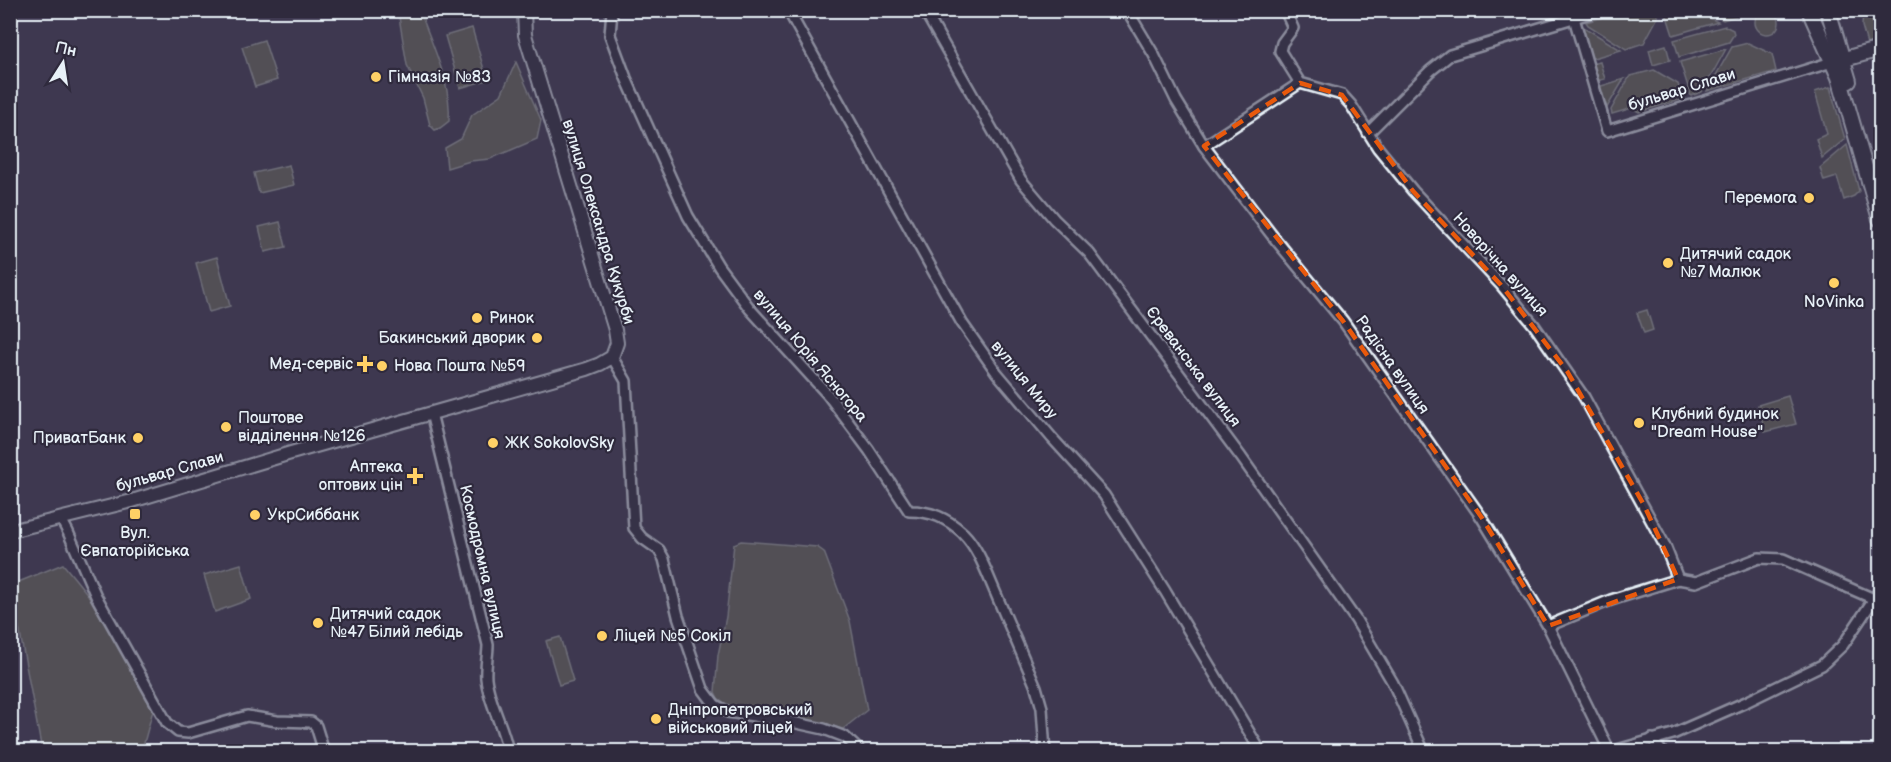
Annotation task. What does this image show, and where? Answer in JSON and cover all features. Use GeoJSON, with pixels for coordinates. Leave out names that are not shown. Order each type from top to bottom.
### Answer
{"type":"FeatureCollection","features":[{"type":"Feature","properties":{"kind":"main road"},"geometry":{"type":"LineString","coordinates":[[1809,10],[1837,61],[1881,190]]}},
{"type":"Feature","properties":{"kind":"main road"},"geometry":{"type":"LineString","coordinates":[[1828,10],[1839,77],[1881,219]]}},
{"type":"Feature","properties":{"kind":"main road","name":"бульвар Слави"},"geometry":{"type":"LineString","coordinates":[[1837,61],[1881,49]]}},
{"type":"Feature","properties":{"kind":"street","name":"вулиця Олександра Кукурби"},"geometry":{"type":"LineString","coordinates":[[524,10],[525,35],[615,330],[617,343],[612,357]]}},
{"type":"Feature","properties":{"kind":"street","name":"вулиця Юрія Ясногора"},"geometry":{"type":"LineString","coordinates":[[612,10],[610,34],[626,78],[688,216],[719,267],[750,309],[828,395],[869,450],[909,511],[924,511],[940,516],[971,542],[984,566],[1036,687],[1042,708],[1045,752]]}},
{"type":"Feature","properties":{"kind":"street","name":"вулиця Миру"},"geometry":{"type":"LineString","coordinates":[[788,10],[962,323],[997,373],[1104,495],[1165,591],[1261,752]]}},
{"type":"Feature","properties":{"kind":"street","name":"Єреванська вулиця"},"geometry":{"type":"LineString","coordinates":[[924,10],[1021,180],[1054,219],[1089,253],[1234,448],[1356,620],[1393,683],[1424,752]]}},
{"type":"Feature","properties":{"kind":"street","name":"Радісна вулиця"},"geometry":{"type":"LineString","coordinates":[[1127,10],[1204,146],[1271,234],[1349,330],[1482,518],[1548,626],[1610,752]]}},
{"type":"Feature","properties":{"kind":"street"},"geometry":{"type":"LineString","coordinates":[[1204,146],[1300,83],[1280,51],[1282,43],[1293,28],[1285,10]]}},
{"type":"Feature","properties":{"kind":"street"},"geometry":{"type":"LineString","coordinates":[[1368,133],[1430,71],[1450,55],[1600,10]]}},
{"type":"Feature","properties":{"kind":"street","name":"бульвар Слави"},"geometry":{"type":"LineString","coordinates":[[1574,18],[1607,131],[1837,61]]}},
{"type":"Feature","properties":{"kind":"street","name":"Новорічна вулиця"},"geometry":{"type":"LineString","coordinates":[[1300,83],[1342,95],[1413,191],[1501,285],[1534,325],[1584,397],[1644,505],[1665,546],[1678,579]]}},
{"type":"Feature","properties":{"kind":"street","name":"бульвар Слави"},"geometry":{"type":"LineString","coordinates":[[10,531],[132,501],[587,369],[612,357]]}},
{"type":"Feature","properties":{"kind":"street"},"geometry":{"type":"LineString","coordinates":[[612,357],[627,381],[634,528],[642,538],[659,550],[664,559],[678,616],[707,695],[720,709],[735,714],[824,729],[845,737],[861,752]]}},
{"type":"Feature","properties":{"kind":"street","name":"Космодромна вулиця"},"geometry":{"type":"LineString","coordinates":[[430,413],[488,645],[486,678],[500,727],[505,735],[508,752]]}},
{"type":"Feature","properties":{"kind":"street"},"geometry":{"type":"LineString","coordinates":[[61,519],[69,532],[96,596],[167,723],[173,729],[188,733],[247,716],[277,721],[311,722],[316,726],[324,752]]}},
{"type":"Feature","properties":{"kind":"street"},"geometry":{"type":"LineString","coordinates":[[1548,626],[1611,600],[1678,579],[1696,582],[1759,558],[1783,559],[1874,599]]}},
{"type":"Feature","properties":{"kind":"street"},"geometry":{"type":"LineString","coordinates":[[1610,752],[1673,734],[1746,702],[1821,664],[1843,645],[1881,590]]}},
{"type":"Feature","properties":{"kind":"street"},"geometry":{"type":"LineString","coordinates":[[1652,740],[1662,752]]}},
{"type":"Feature","properties":{"kind":"highlighted area"},"geometry":{"type":"Polygon","coordinates":[[[1300,83],[1342,95],[1413,191],[1501,285],[1567,371],[1644,505],[1678,579],[1548,626],[1482,518],[1343,321],[1204,146],[1300,83]]]}},
{"type":"Feature","properties":{"kind":"green space"},"geometry":{"type":"Polygon","coordinates":[[[1628,10],[1656,11],[1658,17],[1644,43],[1626,49],[1586,22],[1628,10]]]}},
{"type":"Feature","properties":{"kind":"green space"},"geometry":{"type":"Polygon","coordinates":[[[1762,10],[1772,10],[1779,17],[1779,27],[1772,34],[1762,34],[1755,27],[1755,17],[1762,10]]]}},
{"type":"Feature","properties":{"kind":"green space"},"geometry":{"type":"Polygon","coordinates":[[[398,11],[420,11],[440,65],[447,93],[449,121],[435,130],[430,125],[423,98],[407,65],[398,11]]]}},
{"type":"Feature","properties":{"kind":"green space"},"geometry":{"type":"Polygon","coordinates":[[[1667,11],[1696,11],[1718,22],[1673,35],[1667,11]]]}},
{"type":"Feature","properties":{"kind":"green space"},"geometry":{"type":"Polygon","coordinates":[[[1706,11],[1742,12],[1741,15],[1723,20],[1706,11]]]}},
{"type":"Feature","properties":{"kind":"green space"},"geometry":{"type":"Polygon","coordinates":[[[1863,11],[1880,11],[1880,40],[1867,44],[1862,26],[1863,11]]]}},
{"type":"Feature","properties":{"kind":"green space"},"geometry":{"type":"Polygon","coordinates":[[[1582,26],[1621,50],[1590,59],[1582,26]]]}},
{"type":"Feature","properties":{"kind":"green space"},"geometry":{"type":"Polygon","coordinates":[[[1725,26],[1733,30],[1734,34],[1729,42],[1679,57],[1674,40],[1725,26]]]}},
{"type":"Feature","properties":{"kind":"green space"},"geometry":{"type":"Polygon","coordinates":[[[472,28],[487,80],[460,88],[445,36],[472,28]]]}},
{"type":"Feature","properties":{"kind":"green space"},"geometry":{"type":"Polygon","coordinates":[[[264,40],[277,80],[255,87],[242,47],[264,40]]]}},
{"type":"Feature","properties":{"kind":"green space"},"geometry":{"type":"Polygon","coordinates":[[[1748,43],[1772,54],[1776,71],[1707,91],[1732,47],[1748,43]]]}},
{"type":"Feature","properties":{"kind":"green space"},"geometry":{"type":"Polygon","coordinates":[[[1666,45],[1670,60],[1653,65],[1649,50],[1666,45]]]}},
{"type":"Feature","properties":{"kind":"green space"},"geometry":{"type":"Polygon","coordinates":[[[1726,49],[1702,92],[1691,96],[1680,62],[1726,49]]]}},
{"type":"Feature","properties":{"kind":"green space"},"geometry":{"type":"Polygon","coordinates":[[[516,62],[541,120],[537,139],[490,159],[470,161],[447,168],[445,148],[461,139],[472,115],[501,95],[516,62]]]}},
{"type":"Feature","properties":{"kind":"green space"},"geometry":{"type":"Polygon","coordinates":[[[1600,62],[1605,79],[1596,81],[1591,64],[1600,62]]]}},
{"type":"Feature","properties":{"kind":"green space"},"geometry":{"type":"Polygon","coordinates":[[[1654,70],[1678,84],[1683,99],[1639,112],[1632,108],[1612,114],[1611,110],[1630,76],[1654,70]]]}},
{"type":"Feature","properties":{"kind":"green space"},"geometry":{"type":"Polygon","coordinates":[[[1624,79],[1605,111],[1598,87],[1624,79]]]}},
{"type":"Feature","properties":{"kind":"green space"},"geometry":{"type":"Polygon","coordinates":[[[1830,87],[1845,139],[1822,158],[1816,139],[1827,134],[1815,92],[1830,87]]]}},
{"type":"Feature","properties":{"kind":"green space"},"geometry":{"type":"Polygon","coordinates":[[[1847,145],[1859,191],[1844,200],[1837,177],[1824,181],[1820,168],[1847,145]]]}},
{"type":"Feature","properties":{"kind":"green space"},"geometry":{"type":"Polygon","coordinates":[[[289,165],[294,185],[259,193],[254,173],[289,165]]]}},
{"type":"Feature","properties":{"kind":"green space"},"geometry":{"type":"Polygon","coordinates":[[[280,222],[286,247],[265,252],[259,227],[280,222]]]}},
{"type":"Feature","properties":{"kind":"green space"},"geometry":{"type":"Polygon","coordinates":[[[217,257],[230,306],[209,312],[196,263],[217,257]]]}},
{"type":"Feature","properties":{"kind":"green space"},"geometry":{"type":"Polygon","coordinates":[[[1647,310],[1653,330],[1644,333],[1637,313],[1647,310]]]}},
{"type":"Feature","properties":{"kind":"green space"},"geometry":{"type":"Polygon","coordinates":[[[1788,396],[1796,424],[1765,432],[1758,405],[1788,396]]]}},
{"type":"Feature","properties":{"kind":"green space"},"geometry":{"type":"Polygon","coordinates":[[[741,541],[817,547],[824,552],[850,621],[867,710],[843,729],[765,711],[730,707],[718,698],[715,692],[718,655],[726,617],[734,544],[741,541]]]}},
{"type":"Feature","properties":{"kind":"green space"},"geometry":{"type":"Polygon","coordinates":[[[63,564],[89,596],[153,710],[144,743],[132,751],[42,751],[11,585],[63,564]]]}},
{"type":"Feature","properties":{"kind":"green space"},"geometry":{"type":"Polygon","coordinates":[[[241,564],[251,599],[215,612],[204,575],[241,564]]]}},
{"type":"Feature","properties":{"kind":"green space"},"geometry":{"type":"Polygon","coordinates":[[[560,637],[573,681],[559,685],[546,641],[560,637]]]}},
{"type":"Feature","properties":{"kind":"place","name":"Гімназія №83"},"geometry":{"type":"Point","coordinates":[376,77]}},
{"type":"Feature","properties":{"kind":"place","name":"Перемога"},"geometry":{"type":"Point","coordinates":[1809,198]}},
{"type":"Feature","properties":{"kind":"place","name":"Дитячий садок №7 Малюк"},"geometry":{"type":"Point","coordinates":[1668,263]}},
{"type":"Feature","properties":{"kind":"place","name":"NoVinka"},"geometry":{"type":"Point","coordinates":[1834,283]}},
{"type":"Feature","properties":{"kind":"place","name":"Ринок"},"geometry":{"type":"Point","coordinates":[477,318]}},
{"type":"Feature","properties":{"kind":"place","name":"Бакинський дворик"},"geometry":{"type":"Point","coordinates":[537,338]}},
{"type":"Feature","properties":{"kind":"place","name":"Мед-сервіс"},"geometry":{"type":"Point","coordinates":[365,364]}},
{"type":"Feature","properties":{"kind":"place","name":"Нова Пошта №59"},"geometry":{"type":"Point","coordinates":[382,366]}},
{"type":"Feature","properties":{"kind":"place","name":"Клубний будинок \"Dream House\""},"geometry":{"type":"Point","coordinates":[1639,423]}},
{"type":"Feature","properties":{"kind":"place","name":"Поштове відділення №126"},"geometry":{"type":"Point","coordinates":[226,427]}},
{"type":"Feature","properties":{"kind":"place","name":"ПриватБанк"},"geometry":{"type":"Point","coordinates":[138,438]}},
{"type":"Feature","properties":{"kind":"place","name":"ЖК SokolovSky"},"geometry":{"type":"Point","coordinates":[493,443]}},
{"type":"Feature","properties":{"kind":"place","name":"Аптека оптових цін"},"geometry":{"type":"Point","coordinates":[415,476]}},
{"type":"Feature","properties":{"kind":"place","name":"Вул. Євпаторійська"},"geometry":{"type":"Point","coordinates":[135,514]}},
{"type":"Feature","properties":{"kind":"place","name":"УкрСиббанк"},"geometry":{"type":"Point","coordinates":[255,515]}},
{"type":"Feature","properties":{"kind":"place","name":"Дитячий садок №47 Білий лебідь"},"geometry":{"type":"Point","coordinates":[318,623]}},
{"type":"Feature","properties":{"kind":"place","name":"Ліцей №5 Сокіл"},"geometry":{"type":"Point","coordinates":[602,636]}},
{"type":"Feature","properties":{"kind":"place","name":"Дніпропетровський військовий ліцей"},"geometry":{"type":"Point","coordinates":[656,719]}}]}
